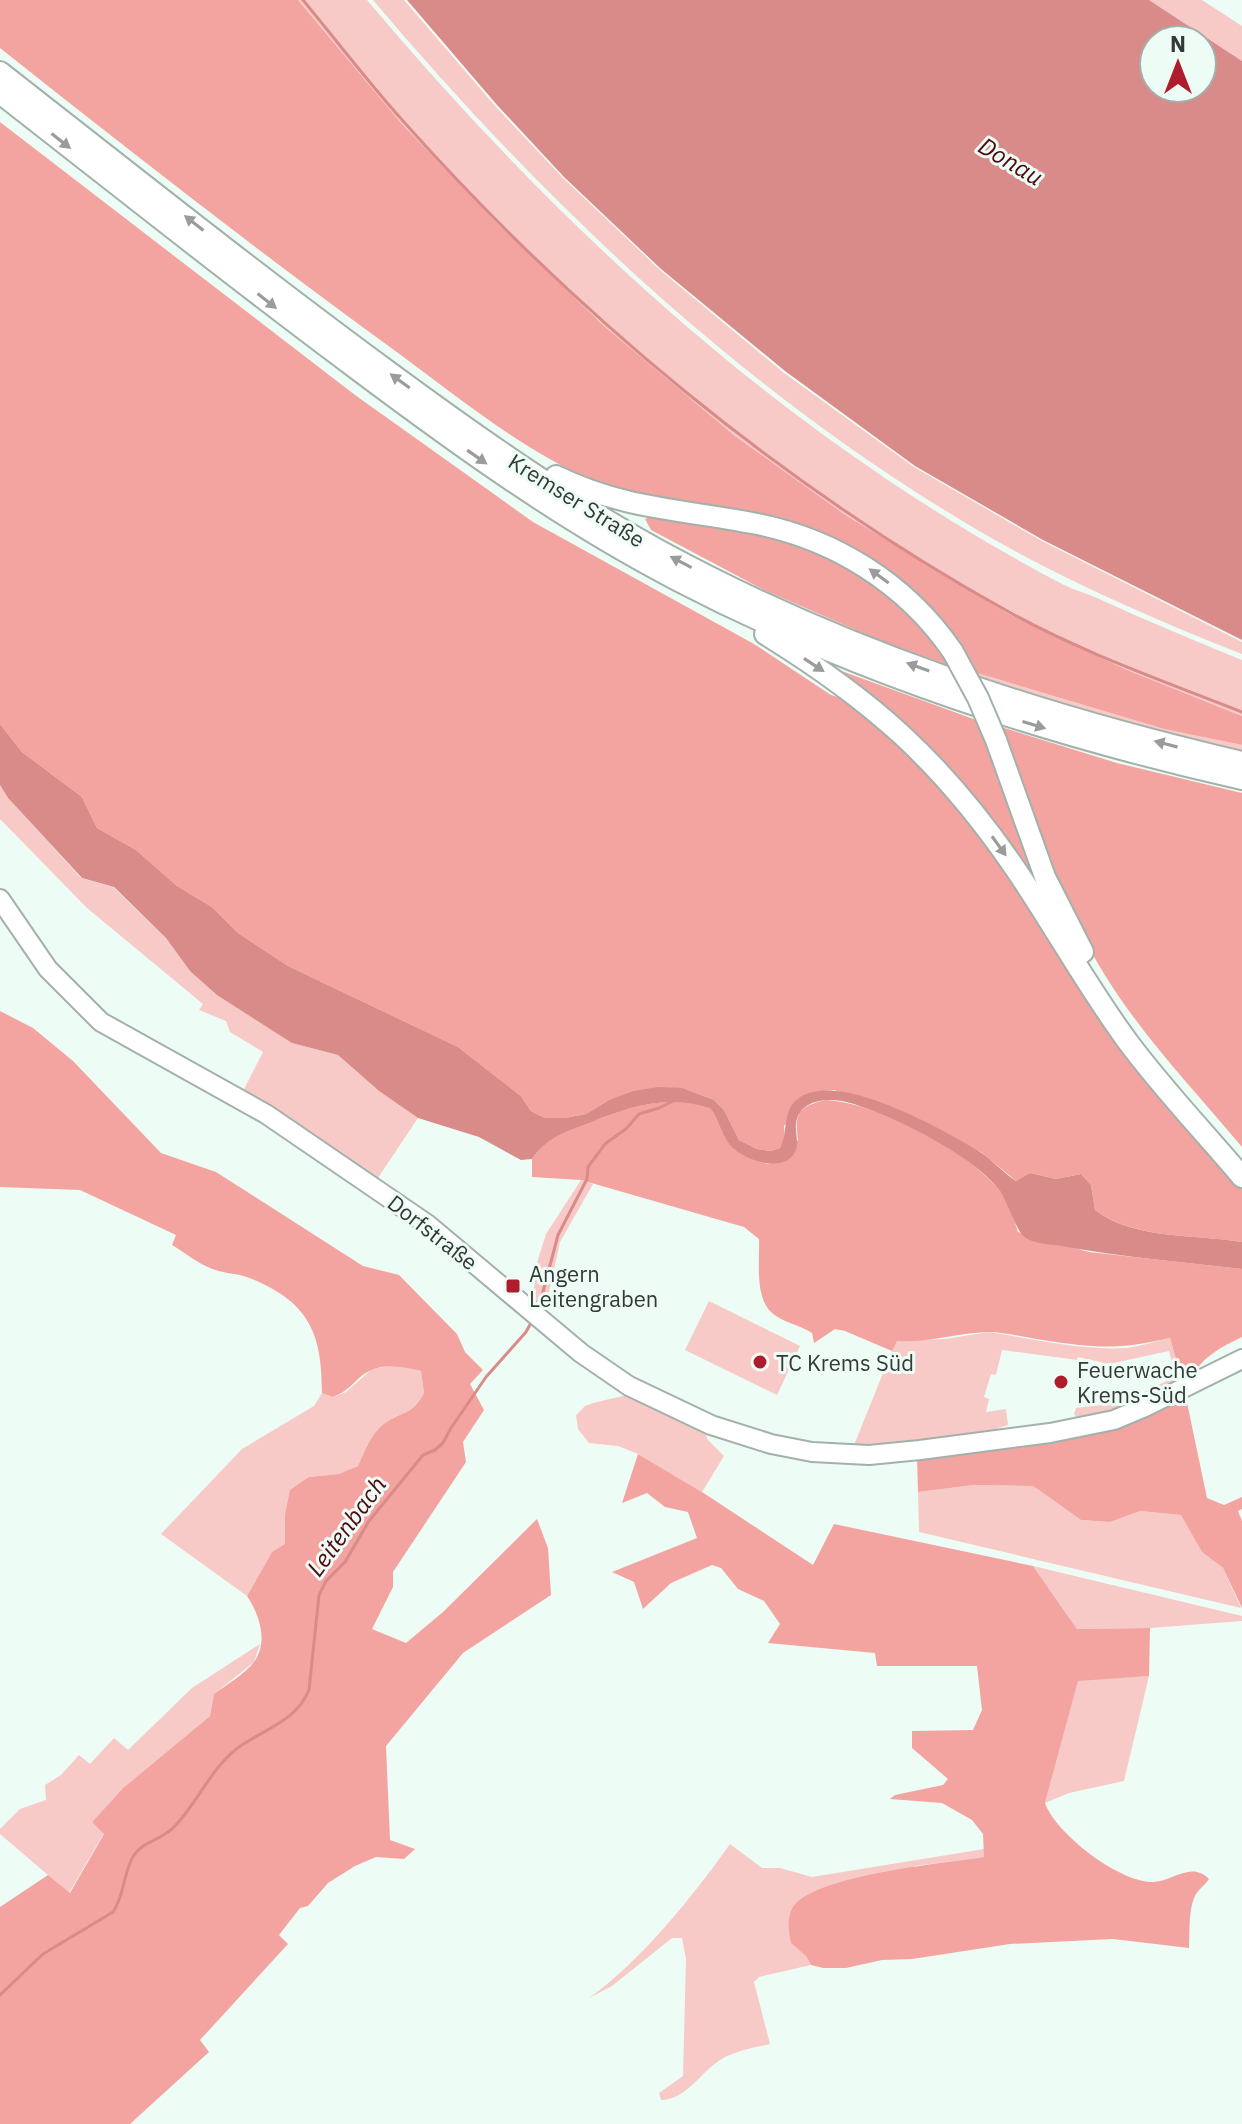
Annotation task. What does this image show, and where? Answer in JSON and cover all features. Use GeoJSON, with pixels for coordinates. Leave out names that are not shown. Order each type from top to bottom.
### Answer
{"type":"FeatureCollection","features":[{"type":"Feature","properties":{"kind":"highway","name":"Kremser Straße"},"geometry":{"type":"LineString","coordinates":[[0,72],[292,300],[463,427],[569,497],[657,549],[748,596],[888,656],[995,694],[1120,732],[1242,762]]}},
{"type":"Feature","properties":{"kind":"highway","name":"Kremser Straße"},"geometry":{"type":"LineString","coordinates":[[0,93],[285,315],[446,435],[548,504],[676,580],[808,642],[952,698],[1119,750],[1242,779]]}},
{"type":"Feature","properties":{"kind":"highway"},"geometry":{"type":"LineString","coordinates":[[463,427],[572,484],[611,499],[777,528],[822,544],[864,566],[905,596],[941,635],[973,688],[996,740],[1045,877],[1073,935],[1139,1037],[1242,1156]]}},
{"type":"Feature","properties":{"kind":"highway"},"geometry":{"type":"LineString","coordinates":[[676,580],[834,678],[886,718],[932,763],[960,794],[1013,865],[1093,992],[1130,1044],[1242,1177]]}},
{"type":"Feature","properties":{"kind":"main road","name":"Dorfstraße"},"geometry":{"type":"LineString","coordinates":[[0,899],[48,969],[101,1022],[266,1114],[373,1186],[445,1238],[536,1317],[629,1386],[739,1435],[831,1454],[869,1455],[961,1444],[1010,1428],[1064,1429],[1114,1420],[1242,1359]]}},
{"type":"Feature","properties":{"kind":"shaded area"},"geometry":{"type":"Polygon","coordinates":[[[0,0],[298,0],[401,123],[494,220],[604,326],[735,436],[847,516],[1009,614],[1127,670],[1242,716],[1242,745],[1164,729],[977,673],[949,630],[888,572],[596,482],[543,455],[467,404],[294,276],[0,48],[0,0]]]}},
{"type":"Feature","properties":{"kind":"shaded area"},"geometry":{"type":"Polygon","coordinates":[[[298,0],[367,0],[442,86],[602,250],[687,327],[775,399],[868,466],[964,528],[1064,585],[1242,660],[1242,716],[1127,670],[1010,614],[847,516],[735,436],[604,326],[494,220],[401,123],[298,0]]]}},
{"type":"Feature","properties":{"kind":"shaded area"},"geometry":{"type":"Polygon","coordinates":[[[373,0],[404,0],[496,107],[563,178],[660,270],[784,373],[914,467],[1042,541],[1242,642],[1242,654],[1039,564],[974,528],[807,417],[652,290],[578,221],[507,150],[373,0]]]}},
{"type":"Feature","properties":{"kind":"shaded area"},"geometry":{"type":"Polygon","coordinates":[[[1149,0],[1202,0],[1242,26],[1242,61],[1218,45],[1218,24],[1186,24],[1149,0]]]}},
{"type":"Feature","properties":{"kind":"shaded area"},"geometry":{"type":"Polygon","coordinates":[[[0,122],[355,395],[533,522],[754,644],[831,695],[854,702],[902,743],[983,837],[1124,1049],[1242,1189],[1242,1242],[1129,1227],[1095,1210],[1091,1185],[1081,1174],[1056,1179],[1030,1173],[1016,1181],[981,1152],[891,1107],[834,1090],[813,1092],[784,1126],[785,1140],[780,1148],[771,1151],[757,1149],[739,1140],[724,1110],[714,1100],[683,1088],[609,1100],[586,1114],[545,1118],[531,1111],[521,1096],[458,1047],[288,966],[238,933],[212,907],[177,886],[136,850],[97,828],[82,797],[22,752],[0,724],[0,122]]]}},
{"type":"Feature","properties":{"kind":"shaded area"},"geometry":{"type":"Polygon","coordinates":[[[656,515],[775,535],[861,572],[918,621],[953,667],[879,640],[764,590],[651,530],[645,519],[656,515]]]}},
{"type":"Feature","properties":{"kind":"shaded area"},"geometry":{"type":"Polygon","coordinates":[[[836,669],[979,721],[1041,891],[938,757],[912,730],[836,669]]]}},
{"type":"Feature","properties":{"kind":"shaded area"},"geometry":{"type":"Polygon","coordinates":[[[977,673],[1164,729],[1242,745],[1242,751],[1077,710],[980,679],[977,673]]]}},
{"type":"Feature","properties":{"kind":"shaded area"},"geometry":{"type":"Polygon","coordinates":[[[1001,727],[1117,763],[1242,793],[1242,1147],[1138,1024],[1090,950],[1047,856],[1001,727]]]}},
{"type":"Feature","properties":{"kind":"shaded area"},"geometry":{"type":"Polygon","coordinates":[[[0,785],[8,798],[81,878],[113,887],[166,938],[190,971],[292,1043],[338,1055],[379,1091],[418,1118],[378,1178],[242,1093],[263,1052],[230,1032],[226,1021],[199,1010],[203,1004],[87,908],[0,819],[0,785]]]}},
{"type":"Feature","properties":{"kind":"shaded area"},"geometry":{"type":"Polygon","coordinates":[[[0,1011],[33,1028],[73,1061],[161,1153],[216,1172],[363,1266],[399,1275],[457,1334],[465,1352],[483,1370],[470,1384],[484,1410],[463,1442],[466,1462],[393,1572],[393,1587],[372,1629],[406,1643],[443,1612],[537,1519],[548,1548],[551,1595],[463,1653],[386,1746],[390,1840],[415,1849],[404,1859],[376,1857],[355,1866],[328,1883],[308,1906],[300,1908],[279,1935],[288,1944],[200,2040],[209,2052],[130,2124],[0,2124],[0,1907],[48,1875],[70,1893],[104,1834],[92,1822],[123,1788],[210,1716],[214,1694],[254,1662],[262,1637],[247,1596],[272,1552],[285,1544],[285,1515],[290,1490],[309,1477],[339,1474],[358,1466],[380,1427],[411,1409],[424,1393],[421,1371],[389,1366],[366,1373],[333,1397],[322,1393],[315,1337],[308,1322],[287,1298],[247,1277],[205,1266],[172,1245],[176,1235],[80,1190],[0,1187],[0,1011]]]}},
{"type":"Feature","properties":{"kind":"shaded area"},"geometry":{"type":"Polygon","coordinates":[[[826,1100],[848,1103],[894,1118],[962,1157],[1001,1192],[1018,1232],[1089,1252],[1242,1269],[1242,1337],[1215,1351],[1182,1380],[1170,1338],[1121,1346],[1092,1346],[988,1332],[897,1341],[892,1351],[835,1329],[814,1343],[812,1333],[776,1316],[766,1306],[760,1288],[759,1239],[744,1227],[581,1180],[532,1177],[532,1159],[557,1136],[618,1112],[663,1102],[710,1107],[735,1150],[768,1164],[798,1140],[800,1112],[826,1100]]]}},
{"type":"Feature","properties":{"kind":"shaded area"},"geometry":{"type":"Polygon","coordinates":[[[581,1180],[593,1184],[560,1242],[544,1315],[532,1304],[538,1259],[546,1234],[581,1180]]]}},
{"type":"Feature","properties":{"kind":"shaded area"},"geometry":{"type":"Polygon","coordinates":[[[709,1301],[800,1346],[777,1395],[685,1350],[709,1301]]]}},
{"type":"Feature","properties":{"kind":"shaded area"},"geometry":{"type":"Polygon","coordinates":[[[989,1332],[1093,1348],[1132,1347],[1170,1338],[1182,1380],[1115,1413],[1079,1420],[1074,1414],[1076,1408],[1125,1402],[1176,1376],[1169,1351],[1109,1364],[1078,1357],[1077,1360],[1002,1350],[996,1375],[991,1374],[984,1397],[989,1399],[986,1412],[1006,1409],[1008,1425],[973,1437],[852,1450],[896,1341],[945,1339],[989,1332]]]}},
{"type":"Feature","properties":{"kind":"shaded area"},"geometry":{"type":"Polygon","coordinates":[[[395,1365],[421,1371],[424,1393],[419,1401],[380,1427],[358,1466],[340,1474],[309,1477],[285,1515],[286,1544],[272,1552],[247,1596],[161,1534],[242,1449],[314,1406],[322,1393],[333,1397],[346,1392],[372,1369],[395,1365]]]}},
{"type":"Feature","properties":{"kind":"shaded area"},"geometry":{"type":"Polygon","coordinates":[[[1185,1393],[1207,1498],[1224,1505],[1242,1497],[1242,1509],[1238,1511],[1242,1521],[1242,1608],[1223,1568],[1202,1552],[1181,1515],[1140,1511],[1110,1522],[1081,1520],[1033,1486],[974,1485],[918,1492],[917,1457],[1085,1432],[1185,1393]]]}},
{"type":"Feature","properties":{"kind":"shaded area"},"geometry":{"type":"Polygon","coordinates":[[[631,1394],[703,1429],[708,1440],[724,1456],[702,1492],[638,1454],[618,1446],[589,1443],[578,1429],[576,1415],[585,1406],[631,1394]]]}},
{"type":"Feature","properties":{"kind":"shaded area"},"geometry":{"type":"Polygon","coordinates":[[[638,1454],[813,1565],[834,1524],[1033,1566],[1077,1629],[1150,1628],[1149,1676],[1078,1681],[1045,1803],[1051,1815],[1075,1841],[1122,1874],[1151,1882],[1188,1872],[1202,1874],[1209,1879],[1193,1900],[1189,1948],[1113,1939],[1010,1944],[912,1959],[882,1960],[846,1968],[811,1965],[791,1943],[789,1930],[793,1907],[806,1896],[826,1887],[882,1872],[984,1857],[983,1834],[972,1820],[942,1803],[890,1799],[895,1795],[943,1785],[948,1779],[912,1748],[912,1731],[973,1730],[982,1710],[977,1666],[877,1666],[875,1653],[768,1643],[780,1624],[764,1601],[738,1589],[721,1568],[712,1565],[671,1583],[643,1609],[634,1582],[612,1572],[697,1538],[688,1512],[665,1507],[647,1493],[622,1503],[638,1454]]]}},
{"type":"Feature","properties":{"kind":"shaded area"},"geometry":{"type":"Polygon","coordinates":[[[974,1485],[1033,1486],[1081,1520],[1110,1522],[1140,1511],[1182,1515],[1202,1552],[1223,1568],[1241,1608],[919,1532],[918,1492],[974,1485]]]}},
{"type":"Feature","properties":{"kind":"shaded area"},"geometry":{"type":"Polygon","coordinates":[[[1033,1566],[1242,1616],[1242,1621],[1150,1628],[1077,1629],[1033,1566]]]}},
{"type":"Feature","properties":{"kind":"shaded area"},"geometry":{"type":"Polygon","coordinates":[[[260,1644],[254,1662],[214,1694],[210,1716],[123,1788],[92,1822],[104,1833],[69,1893],[0,1834],[0,1829],[20,1809],[46,1800],[45,1785],[61,1775],[79,1755],[90,1764],[114,1738],[128,1750],[192,1688],[260,1644]]]}},
{"type":"Feature","properties":{"kind":"shaded area"},"geometry":{"type":"Polygon","coordinates":[[[1149,1676],[1124,1781],[1069,1793],[1045,1803],[1078,1680],[1149,1676]]]}},
{"type":"Feature","properties":{"kind":"shaded area"},"geometry":{"type":"Polygon","coordinates":[[[730,1844],[762,1868],[780,1868],[812,1877],[984,1849],[984,1857],[915,1866],[806,1956],[811,1965],[759,1977],[754,1982],[770,2044],[726,2057],[686,2091],[661,2100],[659,2093],[683,2076],[686,1959],[682,1938],[672,1938],[612,1986],[589,1998],[627,1966],[665,1927],[730,1844]]]}},
{"type":"Feature","properties":{"kind":"water","name":"Donau"},"geometry":{"type":"Polygon","coordinates":[[[407,0],[1149,0],[1186,24],[1138,24],[1138,104],[1218,104],[1218,45],[1242,61],[1242,640],[1043,540],[915,466],[785,371],[661,269],[564,177],[407,0]]]}},
{"type":"Feature","properties":{"kind":"water"},"geometry":{"type":"Polygon","coordinates":[[[0,724],[22,752],[82,797],[97,828],[136,850],[177,886],[212,907],[238,933],[288,966],[458,1047],[521,1096],[531,1111],[545,1118],[586,1114],[609,1100],[634,1091],[658,1087],[683,1088],[714,1100],[724,1110],[739,1140],[757,1149],[771,1151],[780,1148],[783,1142],[787,1115],[793,1103],[816,1091],[838,1091],[915,1117],[982,1153],[1016,1181],[1030,1173],[1056,1179],[1081,1174],[1091,1185],[1095,1210],[1128,1227],[1242,1242],[1242,1269],[1106,1253],[1030,1240],[1022,1235],[1000,1191],[972,1164],[909,1127],[842,1101],[825,1100],[803,1109],[796,1124],[794,1154],[782,1162],[773,1163],[756,1161],[734,1149],[710,1108],[694,1104],[663,1102],[619,1112],[564,1133],[550,1141],[532,1159],[521,1160],[479,1137],[418,1118],[379,1091],[338,1055],[292,1043],[217,995],[190,971],[166,938],[114,887],[82,878],[8,798],[0,785],[0,724]]]}},
{"type":"Feature","properties":{"kind":"waterway"},"geometry":{"type":"LineString","coordinates":[[303,0],[403,121],[538,262],[686,392],[763,453],[843,510],[1009,612],[1095,653],[1242,712]]}},
{"type":"Feature","properties":{"kind":"waterway","name":"Leitenbach"},"geometry":{"type":"LineString","coordinates":[[539,1307],[558,1235],[587,1179],[588,1167],[605,1144],[627,1128],[639,1114],[673,1101]]}},
{"type":"Feature","properties":{"kind":"waterway","name":"Leitenbach"},"geometry":{"type":"LineString","coordinates":[[0,1995],[43,1954],[113,1912],[130,1862],[138,1850],[174,1827],[215,1771],[234,1751],[282,1721],[304,1700],[309,1690],[319,1595],[326,1581],[345,1562],[369,1521],[423,1455],[443,1443],[486,1377],[532,1321]]}},
{"type":"Feature","properties":{"kind":"place","name":"Angern Leitengraben"},"geometry":{"type":"Point","coordinates":[513,1286]}},
{"type":"Feature","properties":{"kind":"place","name":"TC Krems Süd"},"geometry":{"type":"Point","coordinates":[760,1362]}},
{"type":"Feature","properties":{"kind":"place","name":"Feuerwache Krems-Süd"},"geometry":{"type":"Point","coordinates":[1061,1382]}}]}
